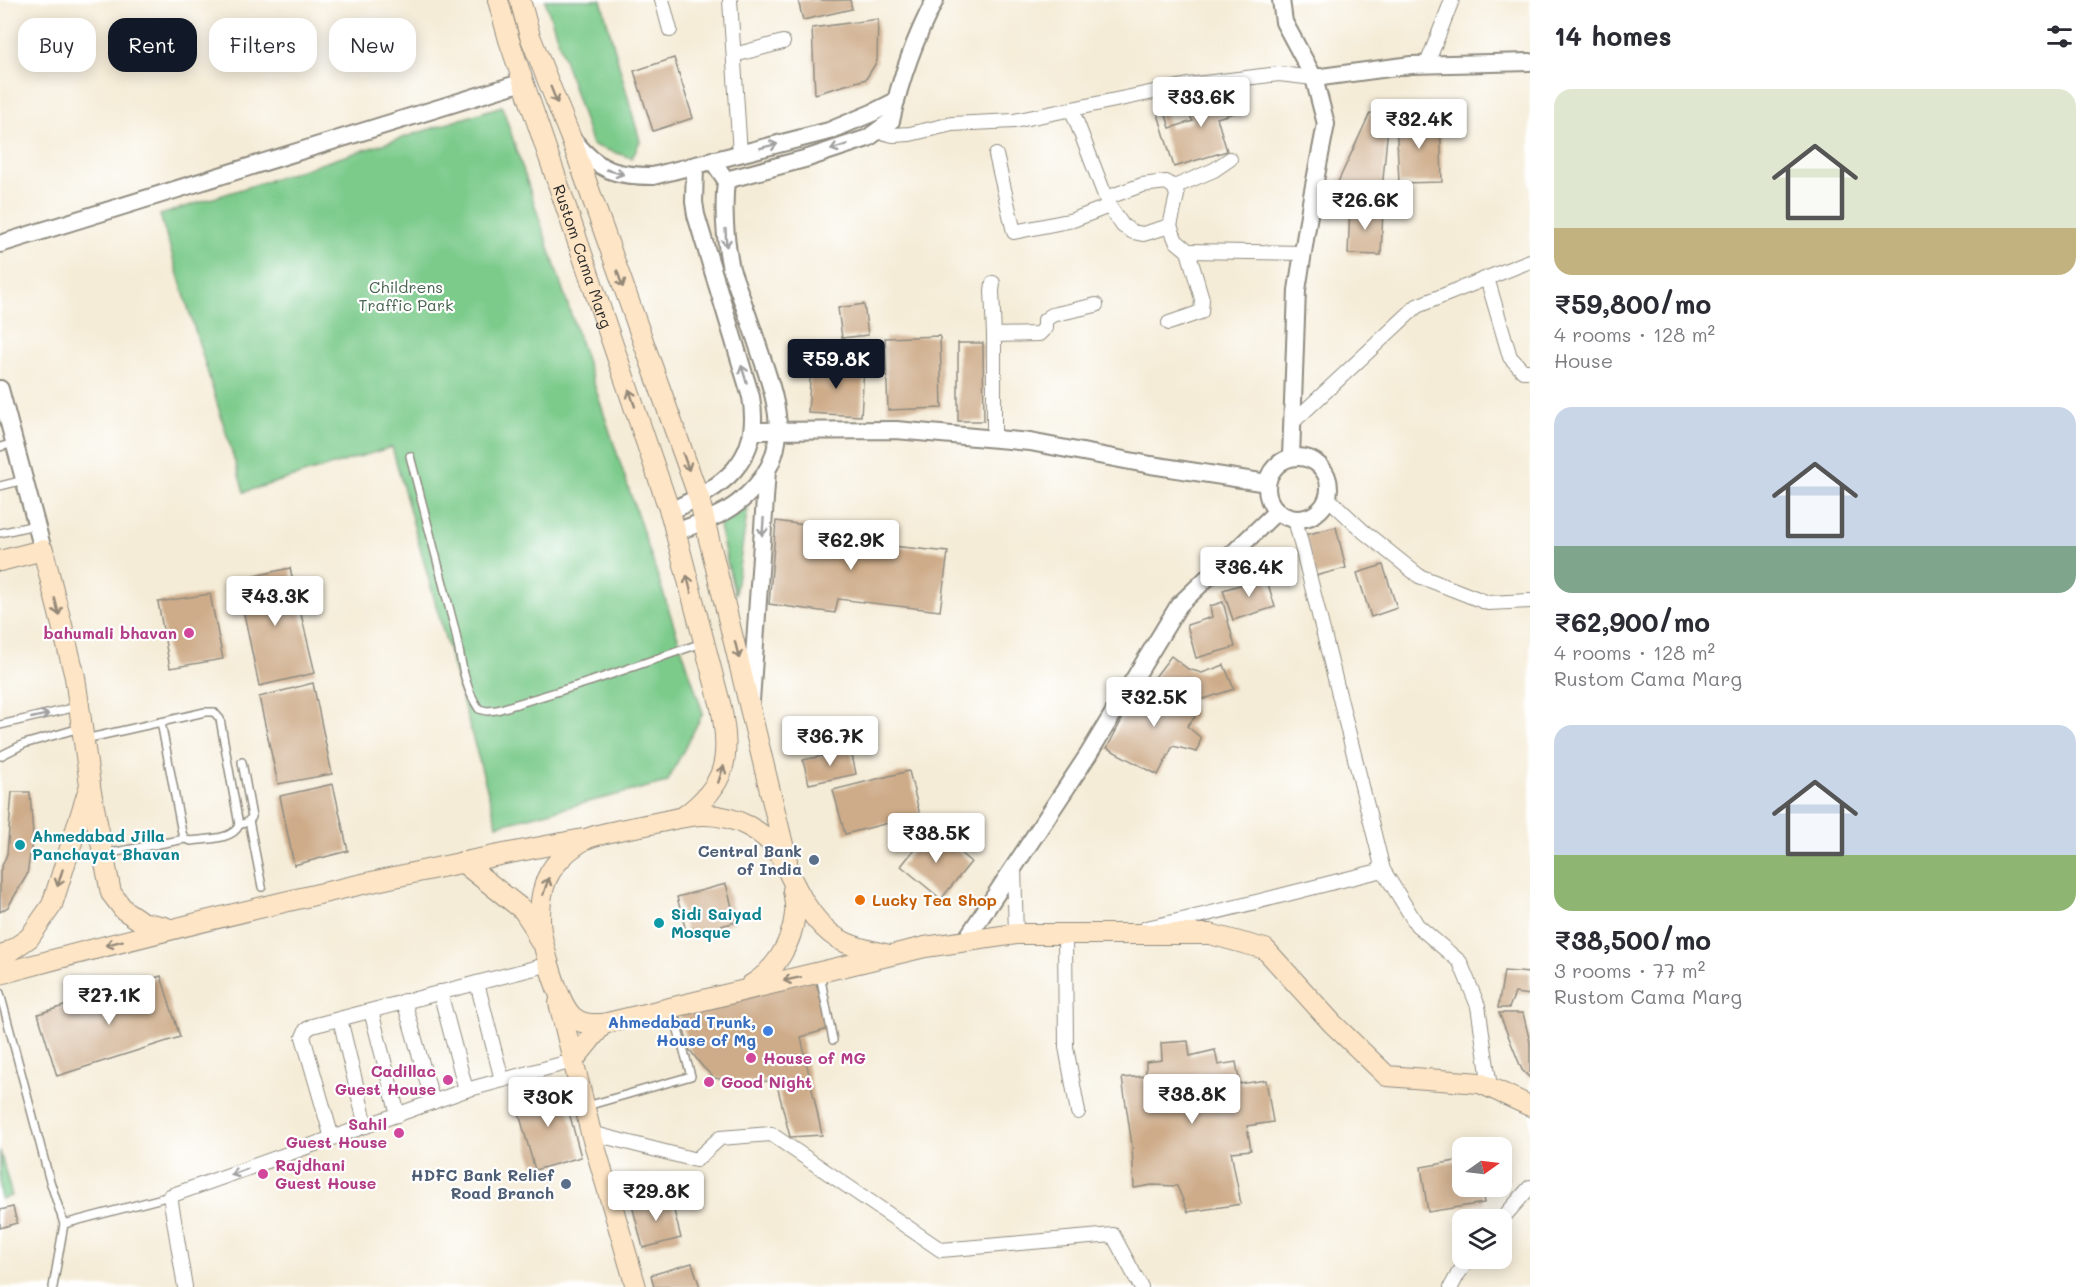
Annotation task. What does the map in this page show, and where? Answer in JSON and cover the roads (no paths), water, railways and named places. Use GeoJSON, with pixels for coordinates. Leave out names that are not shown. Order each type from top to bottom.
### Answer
{"type":"FeatureCollection","features":[{"type":"Feature","properties":{"kind":"main road","name":"Rustom Cama Marg"},"geometry":{"type":"LineString","coordinates":[[498,0],[670,511],[726,732],[725,760],[717,785],[701,804],[683,817]]}},
{"type":"Feature","properties":{"kind":"main road","name":"Rustom Cama Marg"},"geometry":{"type":"LineString","coordinates":[[520,0],[530,36],[570,136],[699,498],[792,881],[795,912],[789,941],[774,966],[760,980],[743,990]]}},
{"type":"Feature","properties":{"kind":"main road"},"geometry":{"type":"LineString","coordinates":[[0,561],[43,550],[75,676],[90,785],[111,893],[124,910],[142,922],[171,928]]}},
{"type":"Feature","properties":{"kind":"main road"},"geometry":{"type":"LineString","coordinates":[[0,958],[29,938],[52,905],[90,785]]}},
{"type":"Feature","properties":{"kind":"main road","name":"Rustom Cama Marg"},"geometry":{"type":"LineString","coordinates":[[683,817],[704,815],[724,817],[755,830],[779,854],[792,881]]}},
{"type":"Feature","properties":{"kind":"main road"},"geometry":{"type":"LineString","coordinates":[[0,974],[171,928],[462,861],[586,839],[683,817]]}},
{"type":"Feature","properties":{"kind":"main road"},"geometry":{"type":"LineString","coordinates":[[586,839],[556,861],[544,886],[540,920],[591,1133],[636,1287]]}},
{"type":"Feature","properties":{"kind":"main road"},"geometry":{"type":"LineString","coordinates":[[462,861],[523,910],[533,925],[549,964]]}},
{"type":"Feature","properties":{"kind":"main road"},"geometry":{"type":"LineString","coordinates":[[792,881],[808,911],[831,934],[856,947],[889,955]]}},
{"type":"Feature","properties":{"kind":"main road"},"geometry":{"type":"LineString","coordinates":[[554,983],[565,1008],[573,1017],[584,1023],[603,1024],[889,955],[965,941],[1016,934],[1210,934],[1265,949],[1332,1023],[1387,1076],[1480,1083],[1530,1106]]}},
{"type":"Feature","properties":{"kind":"main road"},"geometry":{"type":"LineString","coordinates":[[573,1060],[603,1024]]}},
{"type":"Feature","properties":{"kind":"street"},"geometry":{"type":"LineString","coordinates":[[662,0],[670,30]]}},
{"type":"Feature","properties":{"kind":"street"},"geometry":{"type":"LineString","coordinates":[[730,0],[740,154]]}},
{"type":"Feature","properties":{"kind":"street"},"geometry":{"type":"LineString","coordinates":[[726,180],[808,158],[868,138],[891,121],[916,36],[935,0]]}},
{"type":"Feature","properties":{"kind":"street"},"geometry":{"type":"LineString","coordinates":[[1281,0],[1284,22],[1314,78],[1326,124],[1297,290],[1292,457]]}},
{"type":"Feature","properties":{"kind":"street"},"geometry":{"type":"LineString","coordinates":[[1426,64],[1452,0]]}},
{"type":"Feature","properties":{"kind":"street"},"geometry":{"type":"LineString","coordinates":[[734,55],[783,42]]}},
{"type":"Feature","properties":{"kind":"street"},"geometry":{"type":"LineString","coordinates":[[877,131],[893,135],[910,134],[952,124],[1014,121],[1188,85],[1279,74],[1314,78],[1426,64],[1530,62]]}},
{"type":"Feature","properties":{"kind":"street"},"geometry":{"type":"LineString","coordinates":[[0,244],[524,82]]}},
{"type":"Feature","properties":{"kind":"street"},"geometry":{"type":"LineString","coordinates":[[570,136],[588,158],[606,170],[629,176],[653,176],[829,131],[896,101]]}},
{"type":"Feature","properties":{"kind":"street"},"geometry":{"type":"LineString","coordinates":[[1072,110],[1108,202],[1123,226],[1133,232],[1143,234],[1170,226]]}},
{"type":"Feature","properties":{"kind":"street"},"geometry":{"type":"LineString","coordinates":[[996,155],[1014,232],[1073,220],[1142,185],[1166,182],[1174,187],[1177,195],[1170,226],[1176,242],[1188,251],[1303,253]]}},
{"type":"Feature","properties":{"kind":"street"},"geometry":{"type":"LineString","coordinates":[[1174,187],[1214,170],[1230,159]]}},
{"type":"Feature","properties":{"kind":"street"},"geometry":{"type":"LineString","coordinates":[[676,532],[705,521],[737,503],[767,469],[775,453],[779,430],[776,397],[731,269],[727,249],[724,196],[726,180],[712,160]]}},
{"type":"Feature","properties":{"kind":"street"},"geometry":{"type":"LineString","coordinates":[[670,511],[699,498],[733,471],[747,453],[754,431],[755,417],[751,397],[696,215],[695,165]]}},
{"type":"Feature","properties":{"kind":"street"},"geometry":{"type":"LineString","coordinates":[[1169,323],[1201,312],[1202,299],[1188,251]]}},
{"type":"Feature","properties":{"kind":"street"},"geometry":{"type":"LineString","coordinates":[[1292,423],[1417,306],[1530,261]]}},
{"type":"Feature","properties":{"kind":"street"},"geometry":{"type":"LineString","coordinates":[[1487,278],[1510,357],[1523,371],[1530,371]]}},
{"type":"Feature","properties":{"kind":"street"},"geometry":{"type":"LineString","coordinates":[[993,283],[994,438]]}},
{"type":"Feature","properties":{"kind":"street"},"geometry":{"type":"LineString","coordinates":[[994,335],[1039,334],[1045,328],[1045,320],[1052,315],[1096,305]]}},
{"type":"Feature","properties":{"kind":"street"},"geometry":{"type":"LineString","coordinates":[[0,389],[7,445],[24,479],[43,550]]}},
{"type":"Feature","properties":{"kind":"street"},"geometry":{"type":"LineString","coordinates":[[754,431],[896,430],[994,438],[1030,442],[1151,465],[1267,483]]}},
{"type":"Feature","properties":{"kind":"street"},"geometry":{"type":"LineString","coordinates":[[1292,457],[1305,457],[1315,461],[1323,468],[1330,488],[1323,507],[1306,519],[1295,519],[1285,517],[1270,503],[1267,483],[1277,465],[1292,457]]}},
{"type":"Feature","properties":{"kind":"street"},"geometry":{"type":"LineString","coordinates":[[751,708],[767,469]]}},
{"type":"Feature","properties":{"kind":"street"},"geometry":{"type":"LineString","coordinates":[[1328,498],[1363,531],[1419,576],[1488,603],[1530,601]]}},
{"type":"Feature","properties":{"kind":"street"},"geometry":{"type":"LineString","coordinates":[[965,941],[1088,754],[1179,604],[1277,511]]}},
{"type":"Feature","properties":{"kind":"street"},"geometry":{"type":"LineString","coordinates":[[1295,519],[1383,870],[1417,925],[1460,962],[1478,1006],[1490,1087]]}},
{"type":"Feature","properties":{"kind":"street"},"geometry":{"type":"LineString","coordinates":[[1014,867],[1016,934]]}},
{"type":"Feature","properties":{"kind":"street"},"geometry":{"type":"LineString","coordinates":[[1115,934],[1218,913],[1252,902],[1383,870]]}},
{"type":"Feature","properties":{"kind":"street"},"geometry":{"type":"LineString","coordinates":[[1065,934],[1066,1047],[1078,1112]]}},
{"type":"Feature","properties":{"kind":"street"},"geometry":{"type":"LineString","coordinates":[[332,1138],[303,1037],[306,1030],[312,1026],[404,1001],[549,964]]}},
{"type":"Feature","properties":{"kind":"street"},"geometry":{"type":"LineString","coordinates":[[477,983],[502,1080]]}},
{"type":"Feature","properties":{"kind":"street"},"geometry":{"type":"LineString","coordinates":[[440,992],[466,1090]]}},
{"type":"Feature","properties":{"kind":"street"},"geometry":{"type":"LineString","coordinates":[[404,1001],[433,1102]]}},
{"type":"Feature","properties":{"kind":"street"},"geometry":{"type":"LineString","coordinates":[[371,1011],[398,1114]]}},
{"type":"Feature","properties":{"kind":"street"},"geometry":{"type":"LineString","coordinates":[[340,1019],[366,1126]]}},
{"type":"Feature","properties":{"kind":"street"},"geometry":{"type":"LineString","coordinates":[[185,1287],[170,1196],[466,1090],[573,1060]]}},
{"type":"Feature","properties":{"kind":"street"},"geometry":{"type":"LineString","coordinates":[[591,1133],[696,1160],[720,1138],[771,1134],[941,1250],[1113,1235],[1141,1287]]}},
{"type":"Feature","properties":{"kind":"street"},"geometry":{"type":"LineString","coordinates":[[1511,1209],[1530,1187]]}},
{"type":"Feature","properties":{"kind":"street"},"geometry":{"type":"LineString","coordinates":[[1451,1287],[1462,1269]]}},
{"type":"Feature","properties":{"kind":"lane"},"geometry":{"type":"LineString","coordinates":[[410,456],[455,629],[466,684],[471,698],[479,709],[497,710],[592,681],[704,642]]}},
{"type":"Feature","properties":{"kind":"lane"},"geometry":{"type":"LineString","coordinates":[[0,486],[24,479]]}},
{"type":"Feature","properties":{"kind":"lane"},"geometry":{"type":"LineString","coordinates":[[0,534],[36,524]]}},
{"type":"Feature","properties":{"kind":"lane"},"geometry":{"type":"LineString","coordinates":[[0,725],[79,707]]}},
{"type":"Feature","properties":{"kind":"lane"},"geometry":{"type":"LineString","coordinates":[[0,756],[24,744],[214,712],[219,719],[239,825],[237,831],[231,835],[191,841],[185,839],[104,855]]}},
{"type":"Feature","properties":{"kind":"lane"},"geometry":{"type":"LineString","coordinates":[[161,722],[185,839]]}},
{"type":"Feature","properties":{"kind":"lane"},"geometry":{"type":"LineString","coordinates":[[239,825],[252,817],[242,762]]}},
{"type":"Feature","properties":{"kind":"lane"},"geometry":{"type":"LineString","coordinates":[[249,820],[262,887]]}},
{"type":"Feature","properties":{"kind":"lane"},"geometry":{"type":"LineString","coordinates":[[820,973],[833,1040]]}},
{"type":"Feature","properties":{"kind":"lane"},"geometry":{"type":"LineString","coordinates":[[0,993],[49,1178],[64,1224],[53,1287]]}},
{"type":"Feature","properties":{"kind":"lane"},"geometry":{"type":"LineString","coordinates":[[584,1106],[691,1076],[671,1007]]}},
{"type":"Feature","properties":{"kind":"lane"},"geometry":{"type":"LineString","coordinates":[[64,1224],[170,1196]]}},
{"type":"Feature","properties":{"kind":"place","name":"bahumali bhavan"},"geometry":{"type":"Point","coordinates":[189,633]}},
{"type":"Feature","properties":{"kind":"place","name":"Ahmedabad Jilla Panchayat Bhavan"},"geometry":{"type":"Point","coordinates":[20,845]}},
{"type":"Feature","properties":{"kind":"place","name":"Central Bank of India"},"geometry":{"type":"Point","coordinates":[814,860]}},
{"type":"Feature","properties":{"kind":"place","name":"Lucky Tea Shop"},"geometry":{"type":"Point","coordinates":[860,900]}},
{"type":"Feature","properties":{"kind":"place","name":"Sidi Saiyad Mosque"},"geometry":{"type":"Point","coordinates":[659,923]}},
{"type":"Feature","properties":{"kind":"place","name":"Ahmedabad Trunk, House of Mg"},"geometry":{"type":"Point","coordinates":[768,1031]}},
{"type":"Feature","properties":{"kind":"place","name":"House of MG"},"geometry":{"type":"Point","coordinates":[751,1058]}},
{"type":"Feature","properties":{"kind":"place","name":"Cadillac Guest House"},"geometry":{"type":"Point","coordinates":[448,1080]}},
{"type":"Feature","properties":{"kind":"place","name":"Good Night"},"geometry":{"type":"Point","coordinates":[709,1082]}},
{"type":"Feature","properties":{"kind":"place","name":"Sahil Guest House"},"geometry":{"type":"Point","coordinates":[399,1133]}},
{"type":"Feature","properties":{"kind":"place","name":"Rajdhani Guest House"},"geometry":{"type":"Point","coordinates":[263,1174]}},
{"type":"Feature","properties":{"kind":"place","name":"HDFC Bank Relief Road Branch"},"geometry":{"type":"Point","coordinates":[566,1184]}},
{"type":"Feature","properties":{"kind":"park label","name":"Childrens Traffic Park"},"geometry":{"type":"Point","coordinates":[406,296]}}]}
